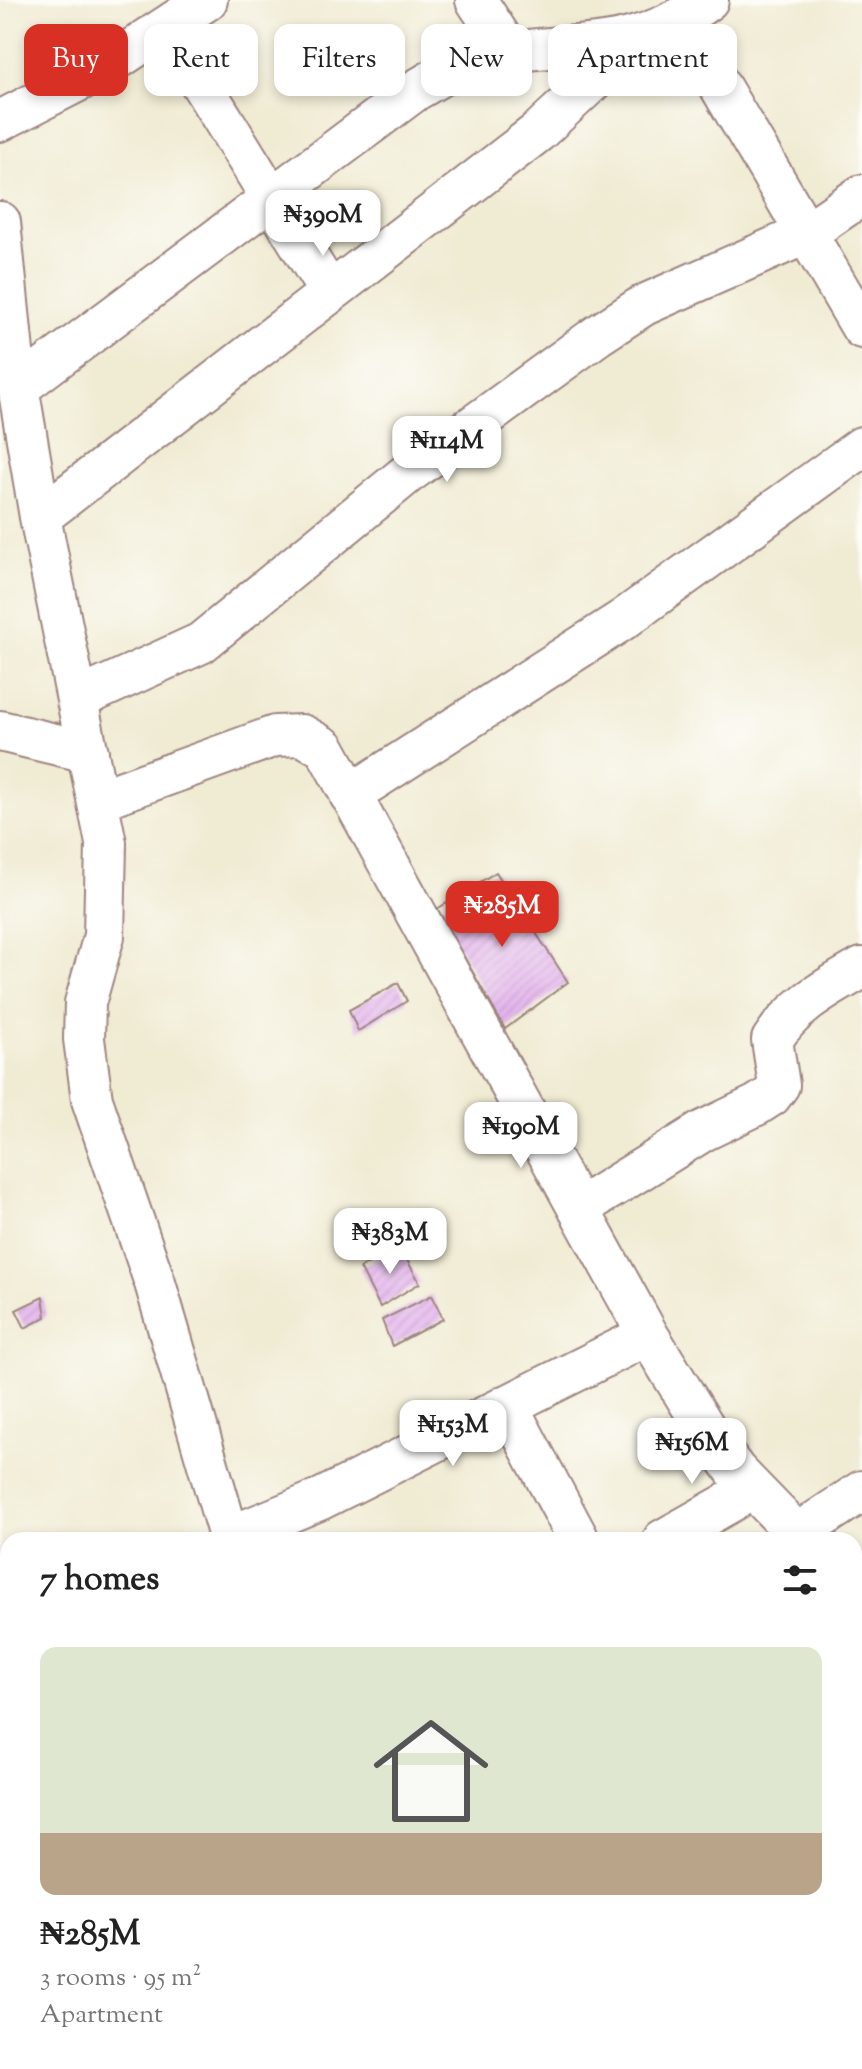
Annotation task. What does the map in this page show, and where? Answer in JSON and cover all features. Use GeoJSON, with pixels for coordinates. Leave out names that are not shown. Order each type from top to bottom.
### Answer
{"type":"FeatureCollection","features":[{"type":"Feature","properties":{"kind":"street"},"geometry":{"type":"LineString","coordinates":[[171,24],[207,0]]}},
{"type":"Feature","properties":{"kind":"street"},"geometry":{"type":"LineString","coordinates":[[476,0],[492,24]]}},
{"type":"Feature","properties":{"kind":"street"},"geometry":{"type":"LineString","coordinates":[[666,24],[694,10],[805,234],[862,328]]}},
{"type":"Feature","properties":{"kind":"street"},"geometry":{"type":"LineString","coordinates":[[0,121],[102,69],[144,41]]}},
{"type":"Feature","properties":{"kind":"street"},"geometry":{"type":"LineString","coordinates":[[11,375],[270,200],[421,87]]}},
{"type":"Feature","properties":{"kind":"street"},"geometry":{"type":"LineString","coordinates":[[207,96],[330,293]]}},
{"type":"Feature","properties":{"kind":"street"},"geometry":{"type":"LineString","coordinates":[[40,517],[538,132],[577,96]]}},
{"type":"Feature","properties":{"kind":"street"},"geometry":{"type":"LineString","coordinates":[[78,699],[201,643],[407,474],[633,313],[805,234],[862,195]]}},
{"type":"Feature","properties":{"kind":"street"},"geometry":{"type":"LineString","coordinates":[[0,222],[11,375],[106,843],[104,936],[85,1003],[84,1039],[92,1100],[155,1283],[228,1532]]}},
{"type":"Feature","properties":{"kind":"street"},"geometry":{"type":"LineString","coordinates":[[350,795],[624,619],[862,447]]}},
{"type":"Feature","properties":{"kind":"street"},"geometry":{"type":"LineString","coordinates":[[0,731],[88,752]]}},
{"type":"Feature","properties":{"kind":"street"},"geometry":{"type":"LineString","coordinates":[[98,800],[275,736],[302,735],[325,748],[648,1335],[708,1433],[753,1489],[795,1532]]}},
{"type":"Feature","properties":{"kind":"street"},"geometry":{"type":"LineString","coordinates":[[579,1208],[703,1131],[771,1096],[779,1085],[772,1040],[779,1028],[811,999],[862,968]]}},
{"type":"Feature","properties":{"kind":"street"},"geometry":{"type":"LineString","coordinates":[[246,1532],[319,1500],[648,1335]]}},
{"type":"Feature","properties":{"kind":"street"},"geometry":{"type":"LineString","coordinates":[[507,1405],[575,1532]]}},
{"type":"Feature","properties":{"kind":"street"},"geometry":{"type":"LineString","coordinates":[[677,1532],[753,1489]]}},
{"type":"Feature","properties":{"kind":"street"},"geometry":{"type":"LineString","coordinates":[[807,1532],[862,1491]]}},
{"type":"Feature","properties":{"kind":"building"},"geometry":{"type":"Polygon","coordinates":[[[496,872],[568,982],[505,1029],[437,909],[496,872]]]}},
{"type":"Feature","properties":{"kind":"building"},"geometry":{"type":"Polygon","coordinates":[[[398,983],[407,1001],[358,1031],[349,1010],[398,983]]]}},
{"type":"Feature","properties":{"kind":"building"},"geometry":{"type":"Polygon","coordinates":[[[399,1246],[420,1283],[380,1307],[360,1268],[399,1246]]]}},
{"type":"Feature","properties":{"kind":"building"},"geometry":{"type":"Polygon","coordinates":[[[432,1295],[443,1319],[392,1346],[382,1320],[432,1295]]]}},
{"type":"Feature","properties":{"kind":"building"},"geometry":{"type":"Polygon","coordinates":[[[43,1297],[46,1317],[25,1328],[16,1310],[43,1297]]]}}]}
